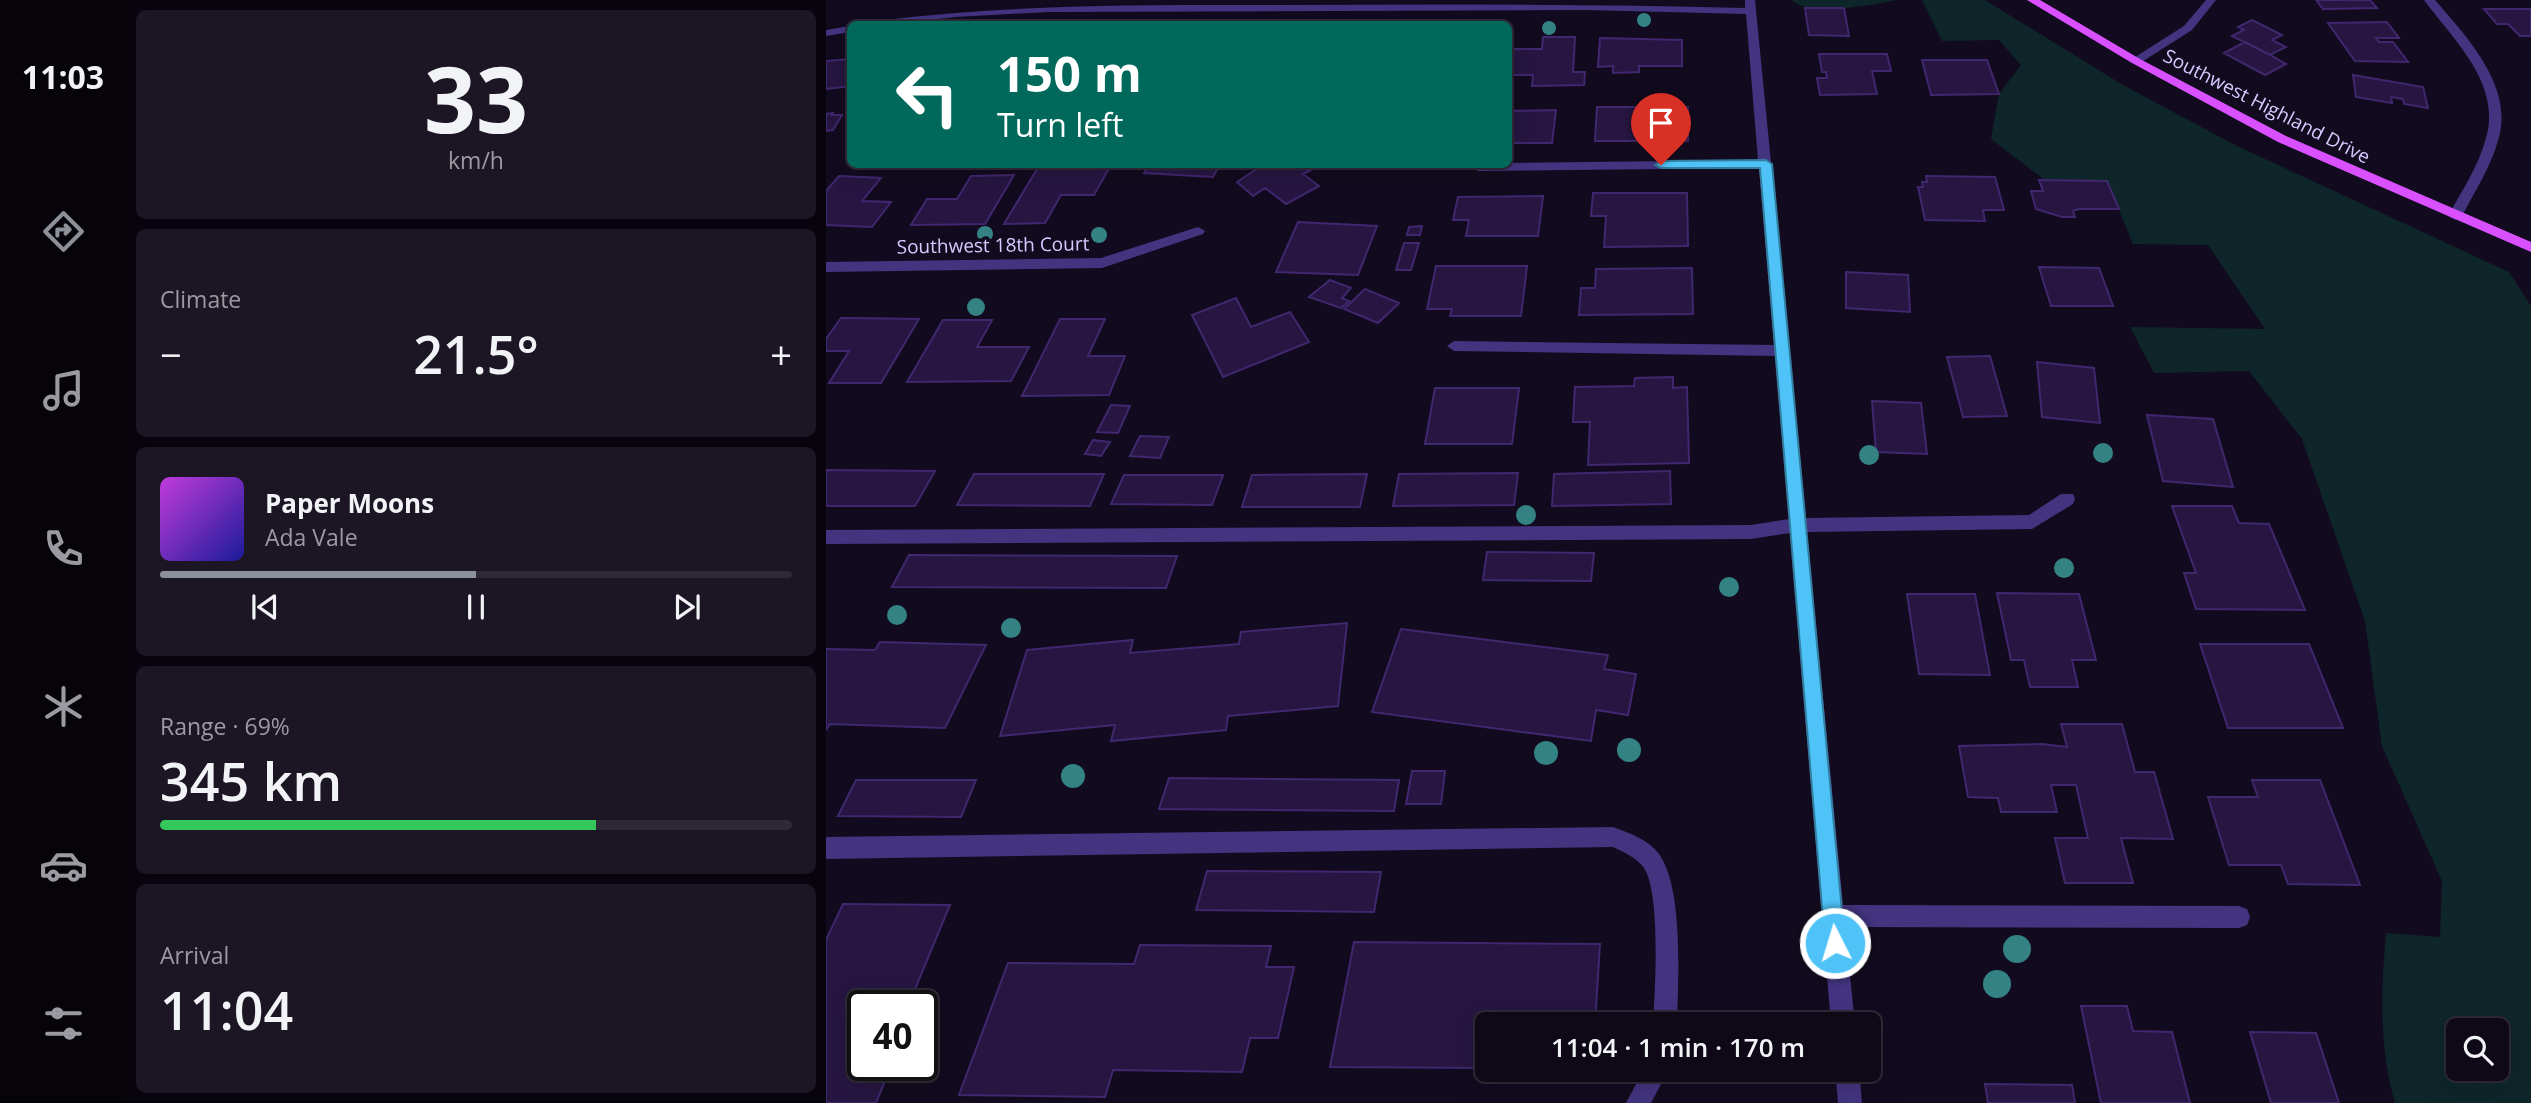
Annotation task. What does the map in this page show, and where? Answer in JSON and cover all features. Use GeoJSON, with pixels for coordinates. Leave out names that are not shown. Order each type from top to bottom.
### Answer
{"type":"FeatureCollection","features":[{"type":"Feature","properties":{"kind":"main road","name":"Southwest Highland Drive"},"geometry":{"type":"LineString","coordinates":[[2032,0],[2136,61],[2281,139],[2531,247]]}},
{"type":"Feature","properties":{"kind":"street"},"geometry":{"type":"LineString","coordinates":[[1586,7],[1657,0]]}},
{"type":"Feature","properties":{"kind":"street"},"geometry":{"type":"LineString","coordinates":[[2136,61],[2183,33],[2204,15],[2211,0]]}},
{"type":"Feature","properties":{"kind":"street"},"geometry":{"type":"LineString","coordinates":[[2429,0],[2472,53],[2487,84],[2495,111],[2494,135],[2455,216]]}},
{"type":"Feature","properties":{"kind":"street"},"geometry":{"type":"LineString","coordinates":[[900,21],[955,14],[1048,9],[1359,3],[1586,7],[1751,5],[1842,1012]]}},
{"type":"Feature","properties":{"kind":"street"},"geometry":{"type":"LineString","coordinates":[[826,33],[847,30]]}},
{"type":"Feature","properties":{"kind":"street"},"geometry":{"type":"LineString","coordinates":[[1512,167],[1766,164]]}},
{"type":"Feature","properties":{"kind":"street","name":"Southwest 18th Court"},"geometry":{"type":"LineString","coordinates":[[826,267],[1102,263],[1198,232]]}},
{"type":"Feature","properties":{"kind":"street"},"geometry":{"type":"LineString","coordinates":[[1454,346],[1781,351]]}},
{"type":"Feature","properties":{"kind":"street"},"geometry":{"type":"LineString","coordinates":[[826,537],[1751,532],[1797,525],[2032,522],[2067,499]]}},
{"type":"Feature","properties":{"kind":"street"},"geometry":{"type":"LineString","coordinates":[[826,848],[1613,837],[1636,846],[1654,864],[1662,897],[1667,968],[1665,1012]]}},
{"type":"Feature","properties":{"kind":"street"},"geometry":{"type":"LineString","coordinates":[[1833,916],[2239,917]]}},
{"type":"Feature","properties":{"kind":"street"},"geometry":{"type":"LineString","coordinates":[[1638,1103],[1650,1082]]}},
{"type":"Feature","properties":{"kind":"street"},"geometry":{"type":"LineString","coordinates":[[1848,1082],[1850,1103]]}},
{"type":"Feature","properties":{"kind":"green space"},"geometry":{"type":"Polygon","coordinates":[[[1792,0],[1898,0],[1826,9],[1800,5],[1792,0]]]}},
{"type":"Feature","properties":{"kind":"green space"},"geometry":{"type":"Polygon","coordinates":[[[1922,0],[1985,0],[2123,85],[2235,145],[2509,272],[2531,306],[2531,1103],[2395,1103],[2384,1040],[2383,976],[2386,933],[2440,937],[2442,881],[2382,746],[2365,621],[2302,439],[2249,371],[2154,373],[2130,327],[2265,329],[2208,245],[2133,244],[2107,181],[2045,180],[1991,139],[1999,94],[2021,65],[1999,40],[1942,41],[1922,0]]]}},
{"type":"Feature","properties":{"kind":"building"},"geometry":{"type":"Polygon","coordinates":[[[2316,0],[2370,0],[2377,8],[2323,9],[2316,0]]]}},
{"type":"Feature","properties":{"kind":"building"},"geometry":{"type":"Polygon","coordinates":[[[1805,8],[1844,8],[1849,36],[1809,35],[1805,8]]]}},
{"type":"Feature","properties":{"kind":"building"},"geometry":{"type":"Polygon","coordinates":[[[2484,9],[2531,9],[2531,36],[2520,36],[2508,24],[2497,24],[2484,9]]]}},
{"type":"Feature","properties":{"kind":"building"},"geometry":{"type":"Polygon","coordinates":[[[2252,20],[2282,35],[2272,40],[2286,47],[2270,55],[2232,36],[2244,30],[2238,27],[2252,20]]]}},
{"type":"Feature","properties":{"kind":"building"},"geometry":{"type":"Polygon","coordinates":[[[2387,22],[2399,38],[2376,38],[2379,42],[2393,42],[2408,62],[2355,61],[2328,23],[2387,22]]]}},
{"type":"Feature","properties":{"kind":"building"},"geometry":{"type":"Polygon","coordinates":[[[1543,37],[1575,37],[1573,72],[1585,72],[1584,85],[1532,86],[1533,75],[1512,75],[1512,49],[1542,49],[1543,37]]]}},
{"type":"Feature","properties":{"kind":"building"},"geometry":{"type":"Polygon","coordinates":[[[1600,38],[1682,40],[1682,66],[1639,66],[1639,72],[1613,73],[1613,66],[1598,67],[1600,38]]]}},
{"type":"Feature","properties":{"kind":"building"},"geometry":{"type":"Polygon","coordinates":[[[2245,42],[2286,64],[2265,75],[2224,53],[2245,42]]]}},
{"type":"Feature","properties":{"kind":"building"},"geometry":{"type":"Polygon","coordinates":[[[1819,54],[1887,54],[1891,71],[1872,71],[1877,94],[1820,95],[1817,78],[1827,78],[1826,72],[1822,72],[1819,54]]]}},
{"type":"Feature","properties":{"kind":"building"},"geometry":{"type":"Polygon","coordinates":[[[847,59],[847,86],[826,89],[826,61],[847,59]]]}},
{"type":"Feature","properties":{"kind":"building"},"geometry":{"type":"Polygon","coordinates":[[[1922,60],[1987,60],[1999,94],[1931,95],[1922,60]]]}},
{"type":"Feature","properties":{"kind":"building"},"geometry":{"type":"Polygon","coordinates":[[[2353,75],[2423,87],[2428,108],[2404,104],[2403,99],[2391,97],[2392,103],[2356,97],[2353,75]]]}},
{"type":"Feature","properties":{"kind":"building"},"geometry":{"type":"Polygon","coordinates":[[[1597,107],[1688,107],[1688,141],[1595,141],[1597,107]]]}},
{"type":"Feature","properties":{"kind":"building"},"geometry":{"type":"Polygon","coordinates":[[[1556,110],[1552,143],[1512,143],[1512,111],[1556,110]]]}},
{"type":"Feature","properties":{"kind":"building"},"geometry":{"type":"Polygon","coordinates":[[[833,113],[832,115],[842,115],[833,130],[826,131],[826,114],[833,113]]]}},
{"type":"Feature","properties":{"kind":"building"},"geometry":{"type":"Polygon","coordinates":[[[1109,168],[1094,195],[1061,195],[1045,223],[1004,224],[1037,169],[1109,168]]]}},
{"type":"Feature","properties":{"kind":"building"},"geometry":{"type":"Polygon","coordinates":[[[1147,168],[1218,168],[1213,177],[1144,173],[1147,168]]]}},
{"type":"Feature","properties":{"kind":"building"},"geometry":{"type":"Polygon","coordinates":[[[1258,168],[1314,168],[1303,174],[1319,186],[1286,204],[1265,188],[1253,196],[1237,182],[1258,168]]]}},
{"type":"Feature","properties":{"kind":"building"},"geometry":{"type":"Polygon","coordinates":[[[1014,175],[985,224],[911,225],[927,199],[957,199],[971,176],[1014,175]]]}},
{"type":"Feature","properties":{"kind":"building"},"geometry":{"type":"Polygon","coordinates":[[[839,176],[881,178],[862,201],[891,202],[872,227],[826,225],[826,191],[839,176]]]}},
{"type":"Feature","properties":{"kind":"building"},"geometry":{"type":"Polygon","coordinates":[[[1926,176],[1995,177],[2004,210],[1983,210],[1985,221],[1925,220],[1918,187],[1923,187],[1922,182],[1927,182],[1926,176]]]}},
{"type":"Feature","properties":{"kind":"building"},"geometry":{"type":"Polygon","coordinates":[[[2039,180],[2107,181],[2119,209],[2079,209],[2073,211],[2075,217],[2062,217],[2036,209],[2031,191],[2043,191],[2039,180]]]}},
{"type":"Feature","properties":{"kind":"building"},"geometry":{"type":"Polygon","coordinates":[[[1593,193],[1687,193],[1688,246],[1604,247],[1606,216],[1591,216],[1593,193]]]}},
{"type":"Feature","properties":{"kind":"building"},"geometry":{"type":"Polygon","coordinates":[[[1543,196],[1538,236],[1466,236],[1469,220],[1453,220],[1458,197],[1543,196]]]}},
{"type":"Feature","properties":{"kind":"building"},"geometry":{"type":"Polygon","coordinates":[[[1298,222],[1377,226],[1358,275],[1276,272],[1298,222]]]}},
{"type":"Feature","properties":{"kind":"building"},"geometry":{"type":"Polygon","coordinates":[[[1422,226],[1420,235],[1407,235],[1409,227],[1422,226]]]}},
{"type":"Feature","properties":{"kind":"building"},"geometry":{"type":"Polygon","coordinates":[[[1404,243],[1419,243],[1411,270],[1396,270],[1404,243]]]}},
{"type":"Feature","properties":{"kind":"building"},"geometry":{"type":"Polygon","coordinates":[[[1436,266],[1527,266],[1521,316],[1450,316],[1452,309],[1427,309],[1436,266]]]}},
{"type":"Feature","properties":{"kind":"building"},"geometry":{"type":"Polygon","coordinates":[[[2039,267],[2099,268],[2113,306],[2051,306],[2039,267]]]}},
{"type":"Feature","properties":{"kind":"building"},"geometry":{"type":"Polygon","coordinates":[[[1692,268],[1693,314],[1579,315],[1581,288],[1595,288],[1596,269],[1692,268]]]}},
{"type":"Feature","properties":{"kind":"building"},"geometry":{"type":"Polygon","coordinates":[[[1846,272],[1908,275],[1910,312],[1846,308],[1846,272]]]}},
{"type":"Feature","properties":{"kind":"building"},"geometry":{"type":"Polygon","coordinates":[[[1330,280],[1351,288],[1342,298],[1349,301],[1341,308],[1309,297],[1330,280]]]}},
{"type":"Feature","properties":{"kind":"building"},"geometry":{"type":"Polygon","coordinates":[[[1365,289],[1399,303],[1378,323],[1344,309],[1365,289]]]}},
{"type":"Feature","properties":{"kind":"building"},"geometry":{"type":"Polygon","coordinates":[[[1236,298],[1251,327],[1290,312],[1309,342],[1223,377],[1192,315],[1236,298]]]}},
{"type":"Feature","properties":{"kind":"building"},"geometry":{"type":"Polygon","coordinates":[[[841,318],[919,319],[881,383],[829,383],[849,351],[826,351],[826,339],[841,318]]]}},
{"type":"Feature","properties":{"kind":"building"},"geometry":{"type":"Polygon","coordinates":[[[1060,319],[1105,319],[1088,356],[1125,356],[1109,395],[1022,396],[1060,319]]]}},
{"type":"Feature","properties":{"kind":"building"},"geometry":{"type":"Polygon","coordinates":[[[943,320],[992,320],[977,347],[1029,347],[1011,381],[907,382],[943,320]]]}},
{"type":"Feature","properties":{"kind":"building"},"geometry":{"type":"Polygon","coordinates":[[[1990,356],[2007,416],[1963,417],[1947,357],[1990,356]]]}},
{"type":"Feature","properties":{"kind":"building"},"geometry":{"type":"Polygon","coordinates":[[[2037,362],[2094,368],[2100,423],[2042,417],[2037,362]]]}},
{"type":"Feature","properties":{"kind":"building"},"geometry":{"type":"Polygon","coordinates":[[[1673,377],[1673,388],[1687,387],[1689,463],[1588,465],[1590,422],[1573,422],[1575,387],[1634,386],[1635,378],[1673,377]]]}},
{"type":"Feature","properties":{"kind":"building"},"geometry":{"type":"Polygon","coordinates":[[[1435,388],[1519,388],[1512,444],[1425,444],[1435,388]]]}},
{"type":"Feature","properties":{"kind":"building"},"geometry":{"type":"Polygon","coordinates":[[[1872,401],[1921,403],[1927,454],[1876,452],[1872,401]]]}},
{"type":"Feature","properties":{"kind":"building"},"geometry":{"type":"Polygon","coordinates":[[[1111,405],[1130,406],[1118,433],[1097,432],[1111,405]]]}},
{"type":"Feature","properties":{"kind":"building"},"geometry":{"type":"Polygon","coordinates":[[[2147,415],[2213,419],[2233,487],[2163,481],[2147,415]]]}},
{"type":"Feature","properties":{"kind":"building"},"geometry":{"type":"Polygon","coordinates":[[[1140,436],[1169,437],[1160,458],[1130,456],[1140,436]]]}},
{"type":"Feature","properties":{"kind":"building"},"geometry":{"type":"Polygon","coordinates":[[[1093,440],[1110,442],[1101,456],[1085,454],[1093,440]]]}},
{"type":"Feature","properties":{"kind":"building"},"geometry":{"type":"Polygon","coordinates":[[[826,470],[935,471],[915,506],[826,506],[826,470]]]}},
{"type":"Feature","properties":{"kind":"building"},"geometry":{"type":"Polygon","coordinates":[[[1670,471],[1671,504],[1552,506],[1554,474],[1670,471]]]}},
{"type":"Feature","properties":{"kind":"building"},"geometry":{"type":"Polygon","coordinates":[[[1518,473],[1514,505],[1393,506],[1399,474],[1518,473]]]}},
{"type":"Feature","properties":{"kind":"building"},"geometry":{"type":"Polygon","coordinates":[[[974,474],[1104,474],[1090,506],[957,505],[974,474]]]}},
{"type":"Feature","properties":{"kind":"building"},"geometry":{"type":"Polygon","coordinates":[[[1367,474],[1360,507],[1242,507],[1252,475],[1367,474]]]}},
{"type":"Feature","properties":{"kind":"building"},"geometry":{"type":"Polygon","coordinates":[[[1124,475],[1223,475],[1212,505],[1111,504],[1124,475]]]}},
{"type":"Feature","properties":{"kind":"building"},"geometry":{"type":"Polygon","coordinates":[[[2172,506],[2232,506],[2239,523],[2269,524],[2305,610],[2196,609],[2184,573],[2196,573],[2172,506]]]}},
{"type":"Feature","properties":{"kind":"building"},"geometry":{"type":"Polygon","coordinates":[[[1487,552],[1594,553],[1591,581],[1483,580],[1487,552]]]}},
{"type":"Feature","properties":{"kind":"building"},"geometry":{"type":"Polygon","coordinates":[[[909,555],[1177,556],[1166,588],[892,587],[909,555]]]}},
{"type":"Feature","properties":{"kind":"building"},"geometry":{"type":"Polygon","coordinates":[[[1997,593],[2079,594],[2096,660],[2072,660],[2078,687],[2030,687],[2024,660],[2011,660],[1997,593]]]}},
{"type":"Feature","properties":{"kind":"building"},"geometry":{"type":"Polygon","coordinates":[[[1907,594],[1975,594],[1990,675],[1919,674],[1907,594]]]}},
{"type":"Feature","properties":{"kind":"building"},"geometry":{"type":"Polygon","coordinates":[[[1347,623],[1338,706],[1228,716],[1226,730],[1111,741],[1115,725],[1000,736],[1027,650],[1133,640],[1130,653],[1239,644],[1241,632],[1347,623]]]}},
{"type":"Feature","properties":{"kind":"building"},"geometry":{"type":"Polygon","coordinates":[[[1401,629],[1608,655],[1604,669],[1636,674],[1628,715],[1596,710],[1591,741],[1372,712],[1401,629]]]}},
{"type":"Feature","properties":{"kind":"building"},"geometry":{"type":"Polygon","coordinates":[[[880,642],[986,645],[945,728],[830,724],[826,730],[826,649],[875,650],[880,642]]]}},
{"type":"Feature","properties":{"kind":"building"},"geometry":{"type":"Polygon","coordinates":[[[2200,644],[2309,644],[2343,728],[2228,728],[2200,644]]]}},
{"type":"Feature","properties":{"kind":"building"},"geometry":{"type":"Polygon","coordinates":[[[2061,724],[2122,724],[2135,772],[2154,772],[2173,839],[2121,838],[2133,883],[2065,883],[2055,838],[2088,838],[2076,785],[2051,785],[2057,812],[2001,812],[1998,798],[1968,797],[1959,746],[2042,744],[2067,747],[2061,724]]]}},
{"type":"Feature","properties":{"kind":"building"},"geometry":{"type":"Polygon","coordinates":[[[1412,771],[1445,771],[1441,804],[1406,804],[1412,771]]]}},
{"type":"Feature","properties":{"kind":"building"},"geometry":{"type":"Polygon","coordinates":[[[1169,778],[1399,780],[1394,811],[1159,809],[1169,778]]]}},
{"type":"Feature","properties":{"kind":"building"},"geometry":{"type":"Polygon","coordinates":[[[856,780],[976,780],[961,817],[838,816],[856,780]]]}},
{"type":"Feature","properties":{"kind":"building"},"geometry":{"type":"Polygon","coordinates":[[[2252,780],[2320,780],[2360,885],[2288,884],[2281,865],[2229,865],[2208,797],[2258,797],[2252,780]]]}},
{"type":"Feature","properties":{"kind":"building"},"geometry":{"type":"Polygon","coordinates":[[[1207,871],[1381,872],[1374,912],[1196,910],[1207,871]]]}},
{"type":"Feature","properties":{"kind":"building"},"geometry":{"type":"Polygon","coordinates":[[[843,904],[950,905],[915,990],[847,990],[847,1081],[885,1081],[876,1103],[826,1103],[826,940],[843,904]]]}},
{"type":"Feature","properties":{"kind":"building"},"geometry":{"type":"Polygon","coordinates":[[[1354,942],[1600,944],[1596,1012],[1475,1012],[1475,1068],[1330,1067],[1354,942]]]}},
{"type":"Feature","properties":{"kind":"building"},"geometry":{"type":"Polygon","coordinates":[[[1140,945],[1271,946],[1266,967],[1294,967],[1278,1038],[1250,1038],[1242,1072],[1113,1070],[1105,1097],[959,1095],[1008,963],[1134,964],[1140,945]]]}},
{"type":"Feature","properties":{"kind":"building"},"geometry":{"type":"Polygon","coordinates":[[[2081,1006],[2127,1006],[2133,1031],[2172,1032],[2190,1103],[2101,1103],[2081,1006]]]}},
{"type":"Feature","properties":{"kind":"building"},"geometry":{"type":"Polygon","coordinates":[[[2250,1032],[2316,1033],[2339,1103],[2271,1103],[2250,1032]]]}},
{"type":"Feature","properties":{"kind":"building"},"geometry":{"type":"Polygon","coordinates":[[[1985,1084],[2072,1085],[2075,1103],[1988,1103],[1985,1084]]]}},
{"type":"Feature","properties":{"kind":"route"},"geometry":{"type":"LineString","coordinates":[[1661,165],[1766,164],[1835,943]]}}]}
